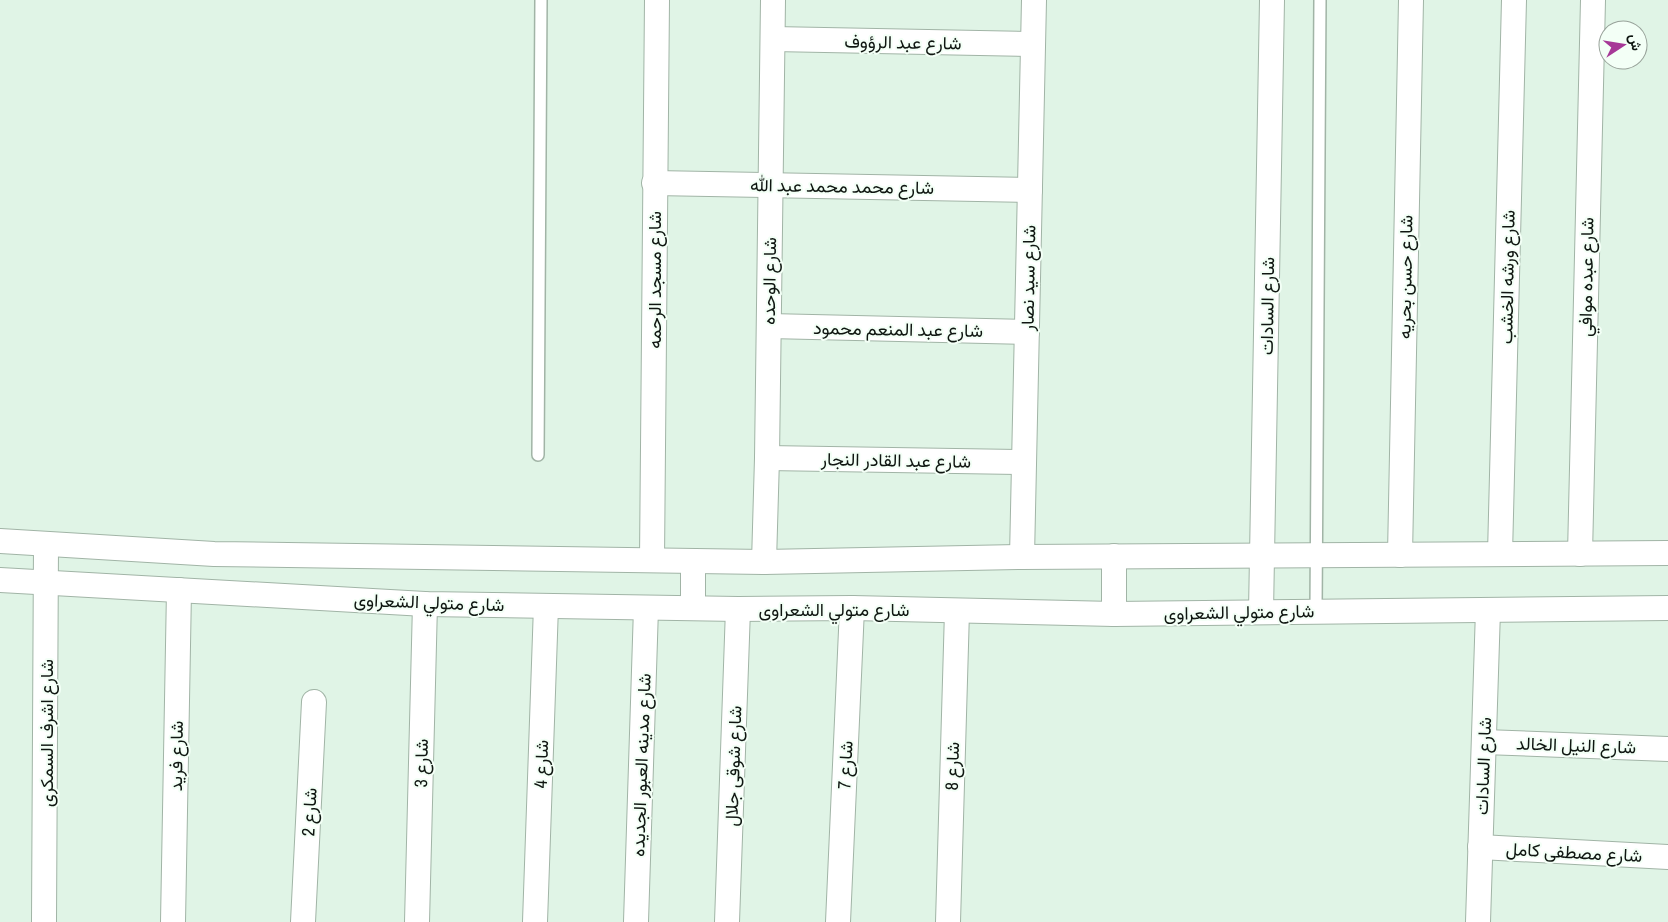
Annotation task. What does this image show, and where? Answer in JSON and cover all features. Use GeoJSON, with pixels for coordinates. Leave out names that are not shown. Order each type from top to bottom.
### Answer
{"type":"FeatureCollection","features":[{"type":"Feature","properties":{"kind":"street","name":"شارع مسجد الرحمه"},"geometry":{"type":"LineString","coordinates":[[652,560],[657,0]]}},
{"type":"Feature","properties":{"kind":"street","name":"شارع الوحده"},"geometry":{"type":"LineString","coordinates":[[764,562],[773,0]]}},
{"type":"Feature","properties":{"kind":"street","name":"شارع سيد نصار"},"geometry":{"type":"LineString","coordinates":[[1022,557],[1034,0]]}},
{"type":"Feature","properties":{"kind":"street","name":"شارع السادات"},"geometry":{"type":"LineString","coordinates":[[1261,612],[1272,0]]}},
{"type":"Feature","properties":{"kind":"street","name":"شارع حسن بحريه"},"geometry":{"type":"LineString","coordinates":[[1400,555],[1411,0]]}},
{"type":"Feature","properties":{"kind":"street","name":"شارع ورشه الخشب"},"geometry":{"type":"LineString","coordinates":[[1500,554],[1514,0]]}},
{"type":"Feature","properties":{"kind":"street","name":"شارع عبده موافي"},"geometry":{"type":"LineString","coordinates":[[1580,554],[1593,0]]}},
{"type":"Feature","properties":{"kind":"street","name":"شارع عبد الرؤوف"},"geometry":{"type":"LineString","coordinates":[[773,40],[1033,44]]}},
{"type":"Feature","properties":{"kind":"street","name":"شارع محمد محمد عبد الله"},"geometry":{"type":"LineString","coordinates":[[654,182],[1030,190]]}},
{"type":"Feature","properties":{"kind":"street","name":"شارع عبد المنعم محمود"},"geometry":{"type":"LineString","coordinates":[[769,326],[1027,332]]}},
{"type":"Feature","properties":{"kind":"street","name":"شارع عبد القادر النجار"},"geometry":{"type":"LineString","coordinates":[[767,458],[1024,462]]}},
{"type":"Feature","properties":{"kind":"street"},"geometry":{"type":"LineString","coordinates":[[0,541],[214,554],[764,562],[1114,556],[1668,553]]}},
{"type":"Feature","properties":{"kind":"street","name":"شارع اشرف السمكرى"},"geometry":{"type":"LineString","coordinates":[[44,922],[46,545]]}},
{"type":"Feature","properties":{"kind":"street"},"geometry":{"type":"LineString","coordinates":[[1114,556],[1114,614]]}},
{"type":"Feature","properties":{"kind":"street"},"geometry":{"type":"LineString","coordinates":[[693,561],[693,608]]}},
{"type":"Feature","properties":{"kind":"street","name":"شارع متولي الشعراوى"},"geometry":{"type":"LineString","coordinates":[[0,580],[425,604],[646,608],[852,608],[1114,614],[1668,608]]}},
{"type":"Feature","properties":{"kind":"street","name":"شارع فريد"},"geometry":{"type":"LineString","coordinates":[[172,922],[179,590]]}},
{"type":"Feature","properties":{"kind":"street","name":"شارع 3"},"geometry":{"type":"LineString","coordinates":[[417,922],[425,604]]}},
{"type":"Feature","properties":{"kind":"street","name":"شارع 4"},"geometry":{"type":"LineString","coordinates":[[535,922],[546,606]]}},
{"type":"Feature","properties":{"kind":"street","name":"شارع مدينه العبور الجديده"},"geometry":{"type":"LineString","coordinates":[[636,922],[646,608]]}},
{"type":"Feature","properties":{"kind":"street","name":"شارع 7"},"geometry":{"type":"LineString","coordinates":[[838,922],[852,608]]}},
{"type":"Feature","properties":{"kind":"street","name":"شارع شوقى جلال"},"geometry":{"type":"LineString","coordinates":[[727,922],[738,609]]}},
{"type":"Feature","properties":{"kind":"street","name":"شارع 8"},"geometry":{"type":"LineString","coordinates":[[948,922],[957,610]]}},
{"type":"Feature","properties":{"kind":"street","name":"شارع السادات"},"geometry":{"type":"LineString","coordinates":[[1478,922],[1488,610]]}},
{"type":"Feature","properties":{"kind":"street","name":"شارع 2"},"geometry":{"type":"LineString","coordinates":[[303,922],[314,702]]}},
{"type":"Feature","properties":{"kind":"street","name":"شارع النيل الخالد"},"geometry":{"type":"LineString","coordinates":[[1484,742],[1668,749]]}},
{"type":"Feature","properties":{"kind":"street","name":"شارع مصطفى كامل"},"geometry":{"type":"LineString","coordinates":[[1480,847],[1668,857]]}},
{"type":"Feature","properties":{"kind":"lane"},"geometry":{"type":"LineString","coordinates":[[538,455],[541,0]]}},
{"type":"Feature","properties":{"kind":"lane"},"geometry":{"type":"LineString","coordinates":[[1316,611],[1320,0]]}}]}
